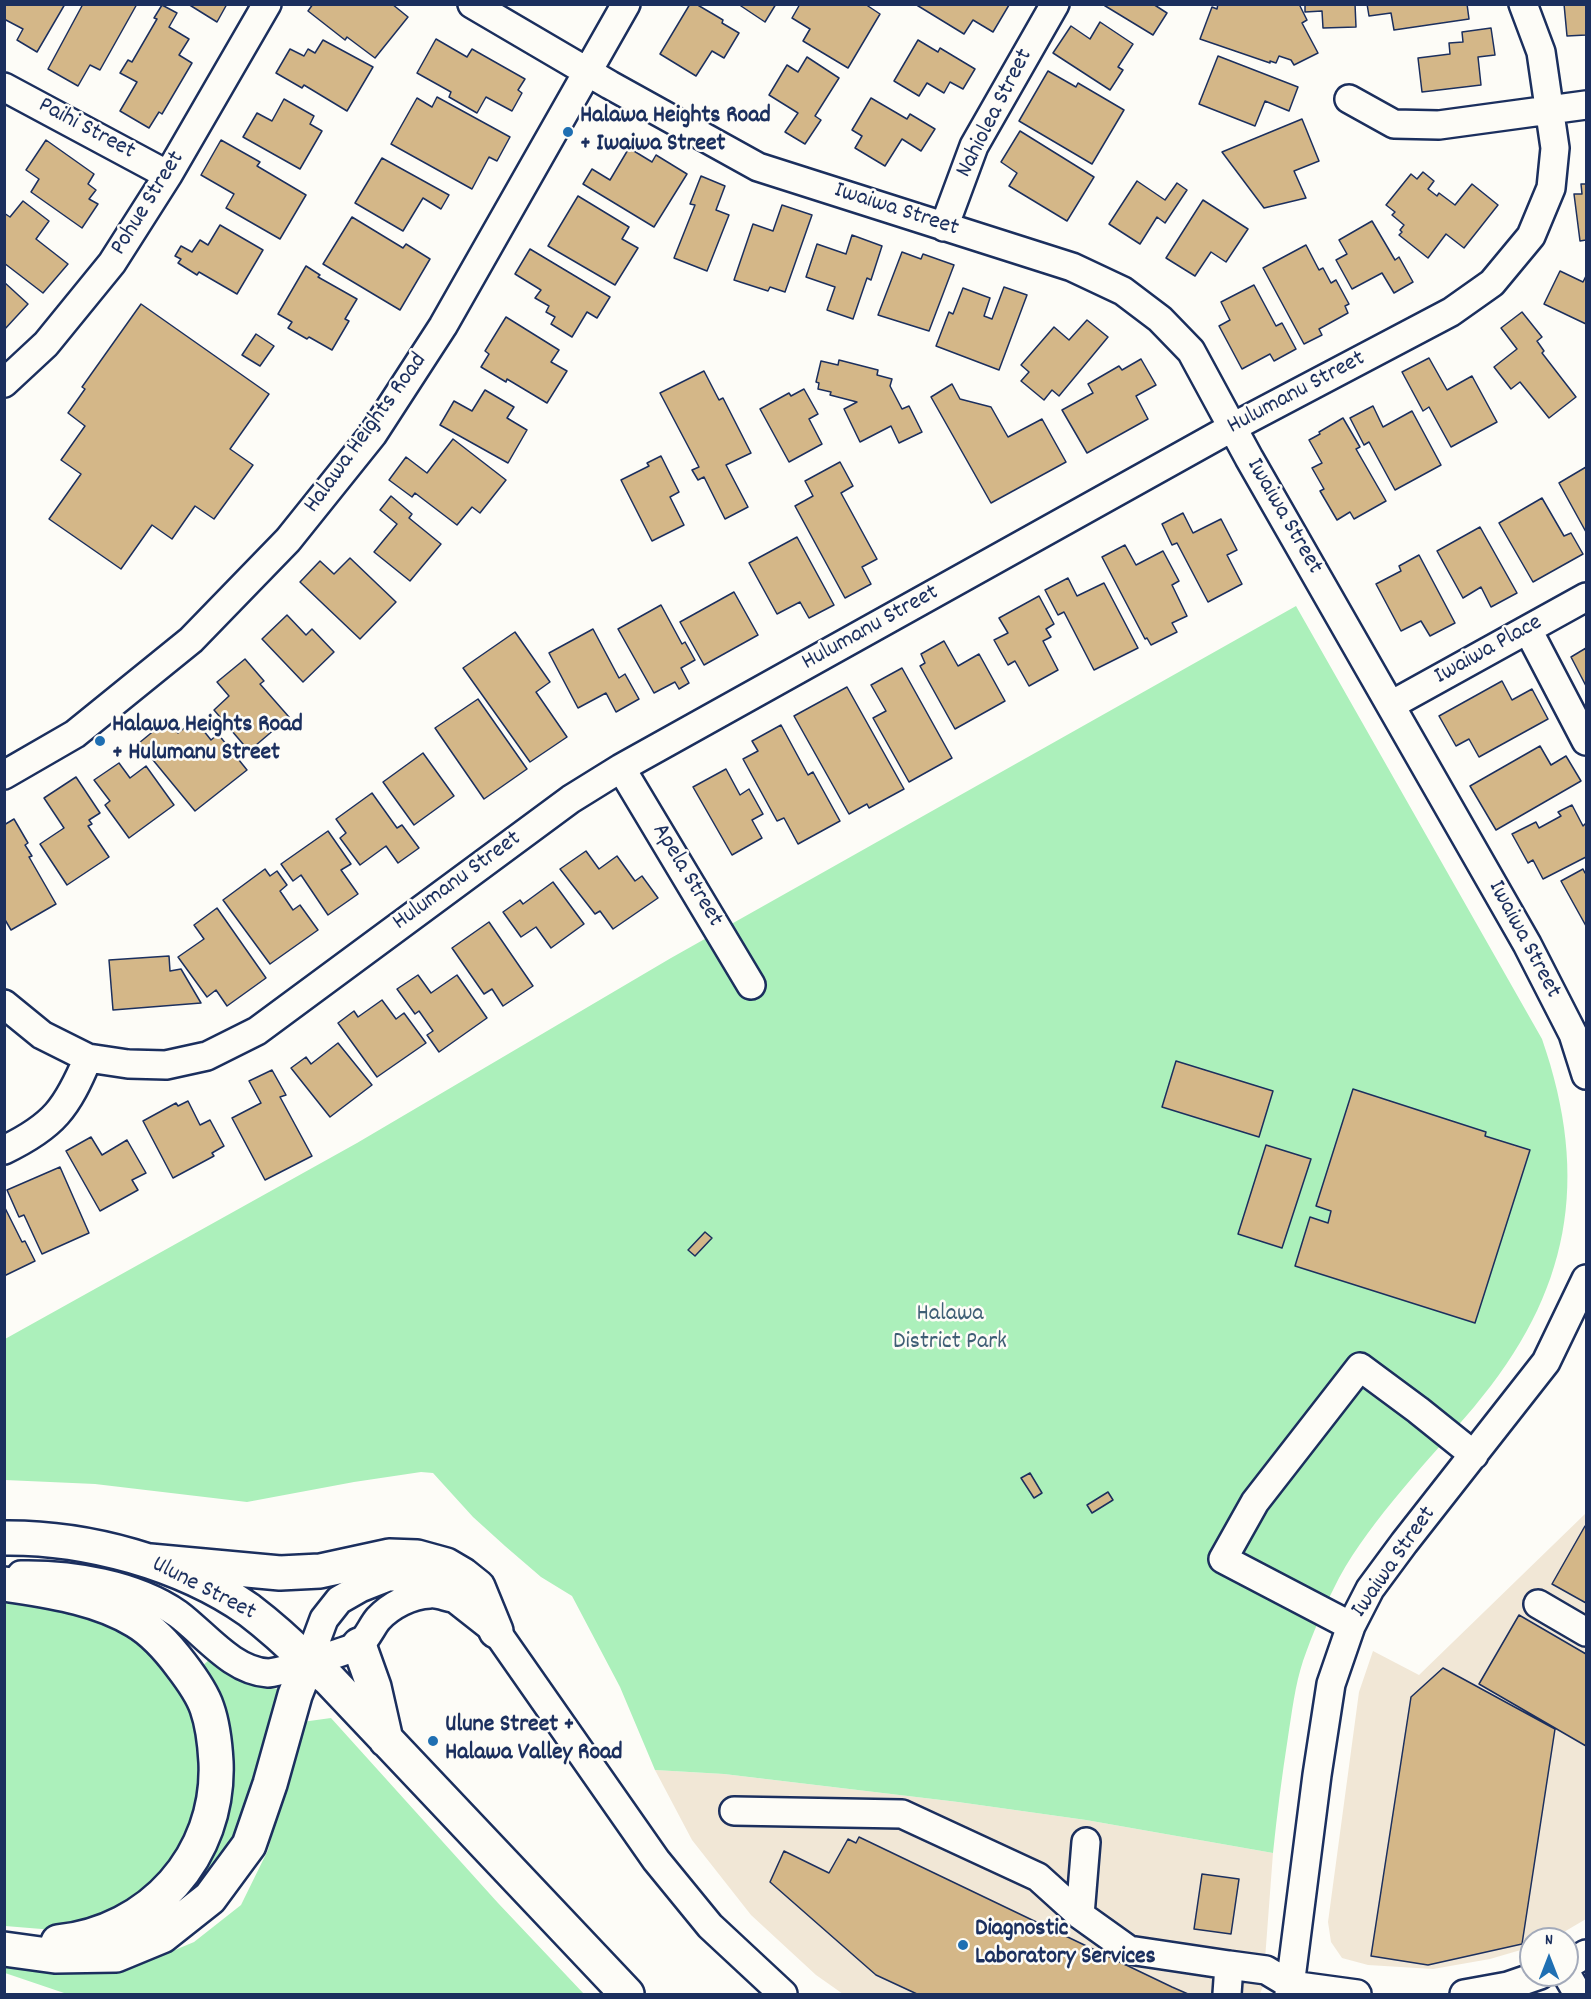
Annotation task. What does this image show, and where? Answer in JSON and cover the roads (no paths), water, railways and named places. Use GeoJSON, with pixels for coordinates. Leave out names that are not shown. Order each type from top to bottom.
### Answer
{"type":"FeatureCollection","features":[{"type":"Feature","properties":{"kind":"main road","name":"Ulune Street"},"geometry":{"type":"LineString","coordinates":[[4,1538],[70,1542],[150,1561],[212,1589],[246,1608],[274,1629],[308,1662]]}},
{"type":"Feature","properties":{"kind":"main road"},"geometry":{"type":"LineString","coordinates":[[150,1561],[280,1573],[320,1571],[389,1556],[417,1557],[446,1565],[478,1587],[496,1631]]}},
{"type":"Feature","properties":{"kind":"main road"},"geometry":{"type":"LineString","coordinates":[[4,1584],[97,1602],[137,1621],[171,1652],[193,1681],[207,1708],[215,1743],[216,1772],[214,1804],[199,1848],[172,1886],[143,1911],[107,1930],[74,1940],[4,1947]]}},
{"type":"Feature","properties":{"kind":"main road"},"geometry":{"type":"LineString","coordinates":[[359,1645],[374,1687],[387,1742]]}},
{"type":"Feature","properties":{"kind":"main road"},"geometry":{"type":"LineString","coordinates":[[4,1947],[56,1956],[116,1955],[162,1936],[210,1899],[249,1845],[308,1662],[329,1679],[627,1995]]}},
{"type":"Feature","properties":{"kind":"street","name":"Pohue Street"},"geometry":{"type":"LineString","coordinates":[[4,383],[46,344],[112,263],[168,175],[267,4]]}},
{"type":"Feature","properties":{"kind":"street","name":"Iwaiwa Street"},"geometry":{"type":"LineString","coordinates":[[472,4],[587,72],[758,167],[1072,267],[1123,291],[1161,319],[1191,351],[1527,944],[1573,1034],[1587,1075]]}},
{"type":"Feature","properties":{"kind":"street","name":"Halawa Heights Road"},"geometry":{"type":"LineString","coordinates":[[4,775],[75,734],[190,640],[288,540],[373,434],[443,327],[626,4]]}},
{"type":"Feature","properties":{"kind":"street","name":"Nahiolea Street"},"geometry":{"type":"LineString","coordinates":[[944,227],[975,146],[1055,4]]}},
{"type":"Feature","properties":{"kind":"street","name":"Hulumanu Street"},"geometry":{"type":"LineString","coordinates":[[4,1004],[42,1035],[88,1058],[128,1064],[166,1065],[207,1056],[257,1030],[571,799],[621,768],[1233,427],[1451,312],[1492,283],[1531,236],[1551,188],[1555,148],[1550,110],[1541,52],[1523,4]]}},
{"type":"Feature","properties":{"kind":"street","name":"Paihi Street"},"geometry":{"type":"LineString","coordinates":[[4,87],[168,175]]}},
{"type":"Feature","properties":{"kind":"street"},"geometry":{"type":"LineString","coordinates":[[1349,99],[1394,124],[1439,125],[1587,105]]}},
{"type":"Feature","properties":{"kind":"street","name":"Iwaiwa Place"},"geometry":{"type":"LineString","coordinates":[[1391,705],[1587,597]]}},
{"type":"Feature","properties":{"kind":"street"},"geometry":{"type":"LineString","coordinates":[[1528,630],[1587,741]]}},
{"type":"Feature","properties":{"kind":"street","name":"Apela Street"},"geometry":{"type":"LineString","coordinates":[[621,768],[751,985]]}},
{"type":"Feature","properties":{"kind":"street"},"geometry":{"type":"LineString","coordinates":[[4,1150],[31,1137],[54,1118],[75,1088],[88,1058]]}},
{"type":"Feature","properties":{"kind":"street","name":"Iwaiwa Street"},"geometry":{"type":"LineString","coordinates":[[1290,1990],[1331,1684],[1351,1626],[1370,1589],[1546,1362],[1587,1279]]}},
{"type":"Feature","properties":{"kind":"street"},"geometry":{"type":"LineString","coordinates":[[1351,1626],[1223,1558],[1255,1502],[1360,1367],[1474,1455]]}},
{"type":"Feature","properties":{"kind":"street","name":"Ulune Street"},"geometry":{"type":"LineString","coordinates":[[4,1576],[44,1575],[91,1580],[143,1596],[176,1613],[232,1659],[252,1671],[271,1673],[308,1662]]}},
{"type":"Feature","properties":{"kind":"street"},"geometry":{"type":"LineString","coordinates":[[308,1662],[324,1619],[339,1600],[360,1588],[388,1578],[414,1577],[435,1583],[496,1631],[656,1860],[710,1926],[783,1995]]}},
{"type":"Feature","properties":{"kind":"street"},"geometry":{"type":"LineString","coordinates":[[308,1662],[359,1645],[378,1618],[394,1605],[408,1599],[431,1594],[456,1599]]}},
{"type":"Feature","properties":{"kind":"street"},"geometry":{"type":"LineString","coordinates":[[1539,1604],[1587,1632]]}},
{"type":"Feature","properties":{"kind":"street"},"geometry":{"type":"LineString","coordinates":[[734,1811],[902,1814],[1038,1877],[1080,1915],[1129,1950],[1266,1970],[1290,1990],[1357,1995]]}},
{"type":"Feature","properties":{"kind":"street"},"geometry":{"type":"LineString","coordinates":[[1080,1915],[1086,1842]]}},
{"type":"Feature","properties":{"kind":"street"},"geometry":{"type":"LineString","coordinates":[[1227,1995],[1229,1965]]}},
{"type":"Feature","properties":{"kind":"street"},"geometry":{"type":"LineString","coordinates":[[1464,1995],[1510,1990]]}},
{"type":"Feature","properties":{"kind":"place","name":"Halawa Heights Road + Iwaiwa Street"},"geometry":{"type":"Point","coordinates":[568,132]}},
{"type":"Feature","properties":{"kind":"place","name":"Halawa Heights Road + Hulumanu Street"},"geometry":{"type":"Point","coordinates":[100,741]}},
{"type":"Feature","properties":{"kind":"place","name":"Ulune Street + Halawa Valley Road"},"geometry":{"type":"Point","coordinates":[433,1741]}},
{"type":"Feature","properties":{"kind":"place","name":"Diagnostic Laboratory Services"},"geometry":{"type":"Point","coordinates":[963,1945]}},
{"type":"Feature","properties":{"kind":"park label","name":"Halawa District Park"},"geometry":{"type":"Point","coordinates":[950,1330]}}]}
